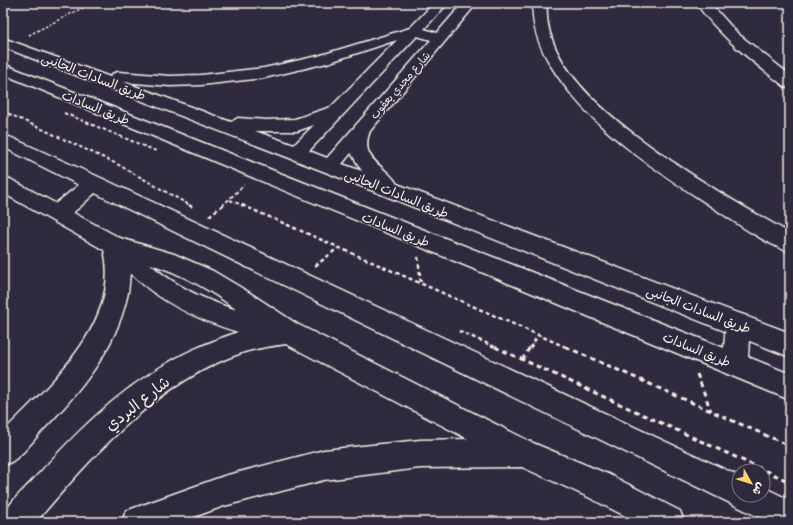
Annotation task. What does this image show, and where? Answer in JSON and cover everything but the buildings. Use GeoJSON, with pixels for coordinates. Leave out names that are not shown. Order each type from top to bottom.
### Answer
{"type":"FeatureCollection","features":[{"type":"Feature","properties":{"kind":"street","name":"شارع مجدي يعقوب"},"geometry":{"type":"LineString","coordinates":[[297,154],[441,3]]}},
{"type":"Feature","properties":{"kind":"street","name":"شارع مجدي يعقوب"},"geometry":{"type":"LineString","coordinates":[[330,166],[470,3]]}},
{"type":"Feature","properties":{"kind":"street"},"geometry":{"type":"LineString","coordinates":[[540,3],[539,15],[545,39],[560,68],[577,91],[605,120],[650,155],[720,202],[790,242]]}},
{"type":"Feature","properties":{"kind":"street"},"geometry":{"type":"LineString","coordinates":[[703,3],[710,13],[742,46],[790,83]]}},
{"type":"Feature","properties":{"kind":"street"},"geometry":{"type":"LineString","coordinates":[[93,75],[170,81],[233,78],[294,67],[322,60],[396,35],[414,31],[441,38]]}},
{"type":"Feature","properties":{"kind":"street","name":"طريق السادات الجانبى"},"geometry":{"type":"LineString","coordinates":[[7,43],[330,166],[790,345]]}},
{"type":"Feature","properties":{"kind":"street","name":"طريق السادات"},"geometry":{"type":"LineString","coordinates":[[4,69],[790,387]]}},
{"type":"Feature","properties":{"kind":"street"},"geometry":{"type":"LineString","coordinates":[[216,123],[266,126],[297,125],[340,109]]}},
{"type":"Feature","properties":{"kind":"street"},"geometry":{"type":"LineString","coordinates":[[362,129],[358,143],[360,154],[375,175],[399,194]]}},
{"type":"Feature","properties":{"kind":"street"},"geometry":{"type":"LineString","coordinates":[[3,140],[731,488]]}},
{"type":"Feature","properties":{"kind":"street"},"geometry":{"type":"LineString","coordinates":[[57,213],[94,183]]}},
{"type":"Feature","properties":{"kind":"street"},"geometry":{"type":"LineString","coordinates":[[3,184],[114,245],[166,260],[205,278],[242,300],[288,332],[523,453],[599,486],[669,522]]}},
{"type":"Feature","properties":{"kind":"street"},"geometry":{"type":"LineString","coordinates":[[3,452],[80,369],[103,332],[116,297],[119,268],[114,245]]}},
{"type":"Feature","properties":{"kind":"street"},"geometry":{"type":"LineString","coordinates":[[735,364],[738,324]]}},
{"type":"Feature","properties":{"kind":"street","name":"شارع البردي"},"geometry":{"type":"LineString","coordinates":[[16,522],[76,455],[101,430],[117,415],[158,384],[200,359],[241,342],[288,332]]}},
{"type":"Feature","properties":{"kind":"street"},"geometry":{"type":"LineString","coordinates":[[137,522],[224,491],[324,464],[420,454],[523,453]]}},
{"type":"Feature","properties":{"kind":"street"},"geometry":{"type":"LineString","coordinates":[[763,503],[790,516]]}},
{"type":"Feature","properties":{"kind":"path"},"geometry":{"type":"LineString","coordinates":[[7,43],[92,3]]}},
{"type":"Feature","properties":{"kind":"path"},"geometry":{"type":"LineString","coordinates":[[3,111],[117,164],[195,208]]}},
{"type":"Feature","properties":{"kind":"path"},"geometry":{"type":"LineString","coordinates":[[209,216],[230,200],[246,182]]}},
{"type":"Feature","properties":{"kind":"path"},"geometry":{"type":"LineString","coordinates":[[230,200],[539,334],[790,446]]}},
{"type":"Feature","properties":{"kind":"path"},"geometry":{"type":"LineString","coordinates":[[206,214],[214,218]]}},
{"type":"Feature","properties":{"kind":"path"},"geometry":{"type":"LineString","coordinates":[[315,266],[338,248]]}},
{"type":"Feature","properties":{"kind":"path"},"geometry":{"type":"LineString","coordinates":[[418,255],[421,284]]}},
{"type":"Feature","properties":{"kind":"path"},"geometry":{"type":"LineString","coordinates":[[308,262],[322,269]]}},
{"type":"Feature","properties":{"kind":"path"},"geometry":{"type":"LineString","coordinates":[[458,331],[790,482]]}},
{"type":"Feature","properties":{"kind":"path"},"geometry":{"type":"LineString","coordinates":[[522,360],[539,334]]}},
{"type":"Feature","properties":{"kind":"path"},"geometry":{"type":"LineString","coordinates":[[697,374],[712,411]]}}]}
